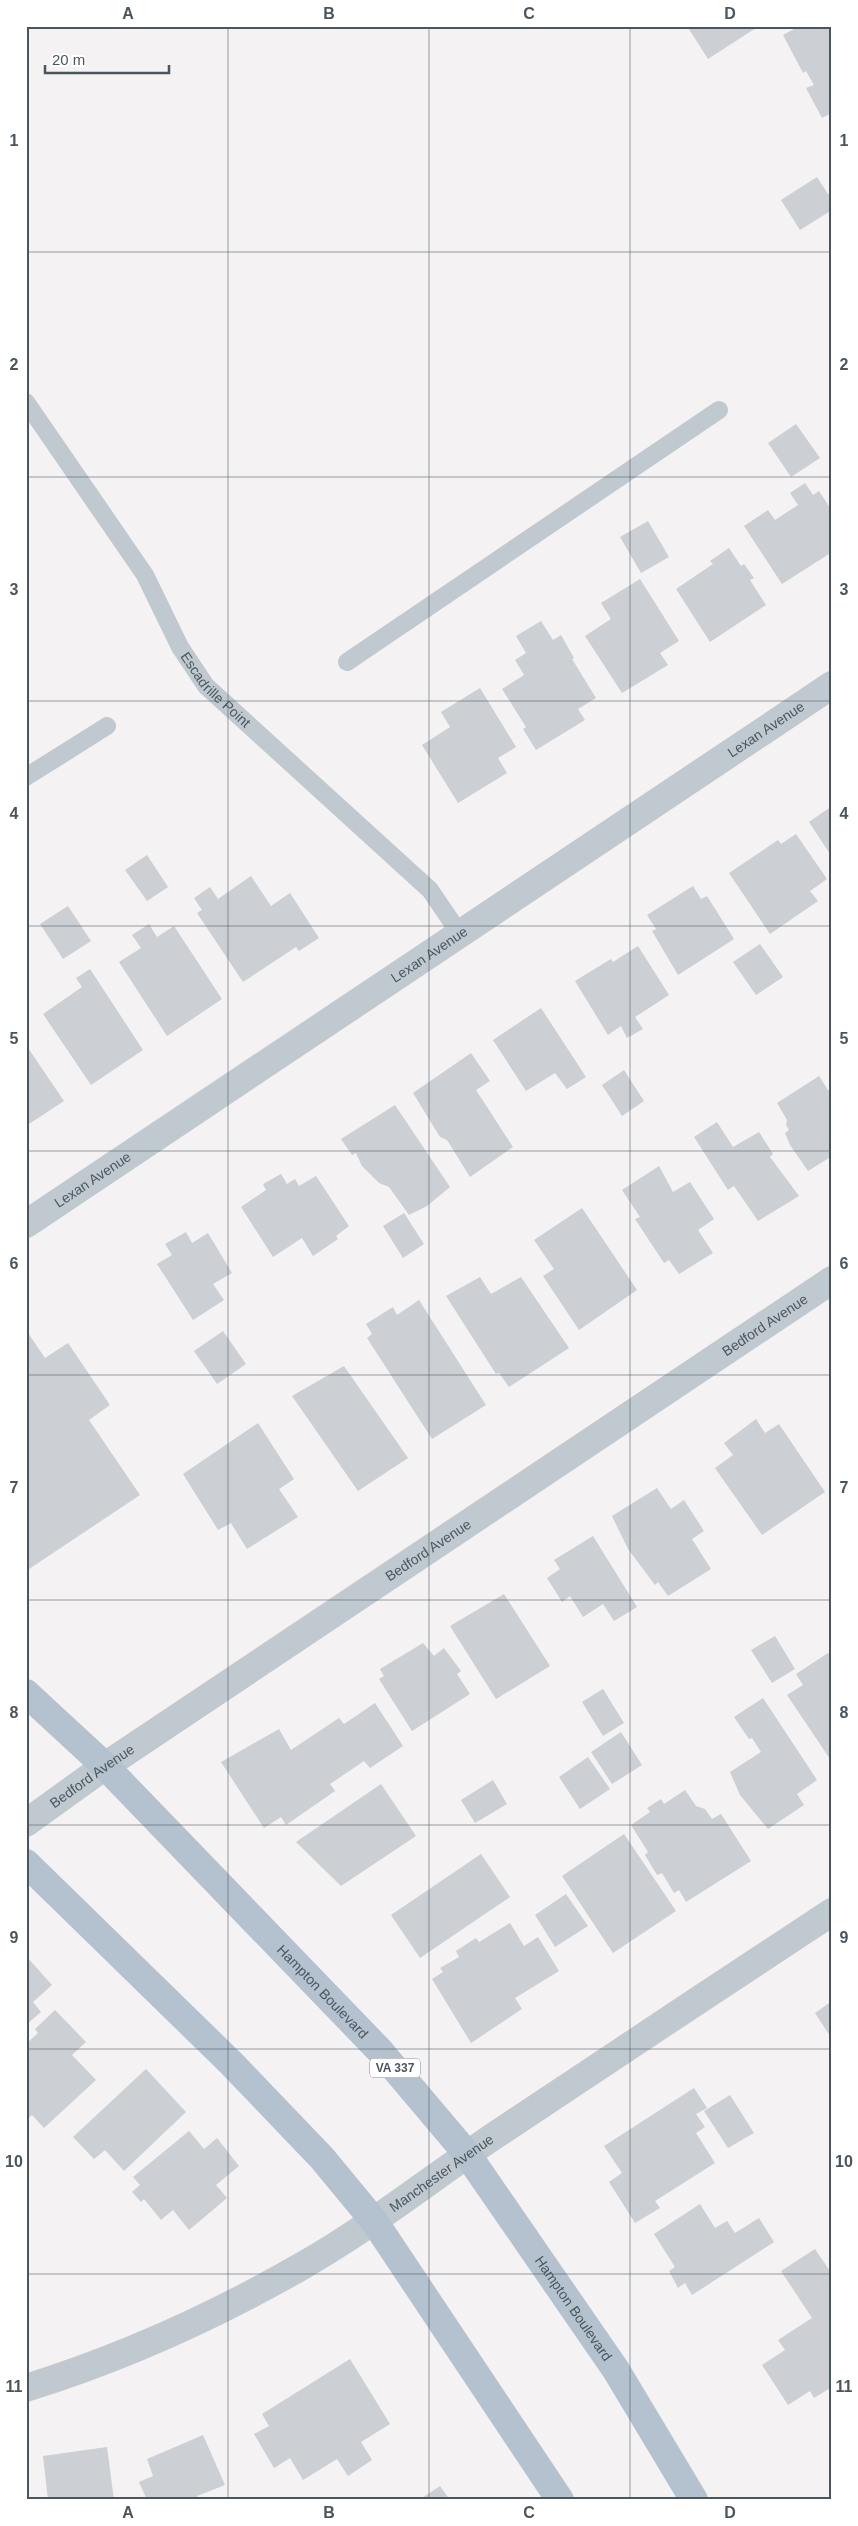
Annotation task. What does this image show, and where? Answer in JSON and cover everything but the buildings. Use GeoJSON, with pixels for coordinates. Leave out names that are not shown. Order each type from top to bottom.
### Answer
{"type":"FeatureCollection","features":[{"type":"Feature","properties":{"kind":"main road","name":"Hampton Boulevard"},"geometry":{"type":"LineString","coordinates":[[26,1693],[105,1766],[380,2051],[467,2154],[616,2370],[694,2500]]}},
{"type":"Feature","properties":{"kind":"main road"},"geometry":{"type":"LineString","coordinates":[[26,1863],[230,2063],[322,2158],[374,2220],[560,2500]]}},
{"type":"Feature","properties":{"kind":"street","name":"Lexan Avenue"},"geometry":{"type":"LineString","coordinates":[[26,1224],[832,685]]}},
{"type":"Feature","properties":{"kind":"street","name":"Bedford Avenue"},"geometry":{"type":"LineString","coordinates":[[26,1823],[105,1766],[832,1280]]}},
{"type":"Feature","properties":{"kind":"street","name":"Manchester Avenue"},"geometry":{"type":"LineString","coordinates":[[26,2388],[73,2373],[198,2321],[303,2266],[374,2220],[467,2154],[832,1912]]}},
{"type":"Feature","properties":{"kind":"lane","name":"Escadrille Point"},"geometry":{"type":"LineString","coordinates":[[26,402],[145,575],[180,647],[206,686],[430,890],[460,934]]}},
{"type":"Feature","properties":{"kind":"lane"},"geometry":{"type":"LineString","coordinates":[[348,662],[720,410]]}},
{"type":"Feature","properties":{"kind":"lane"},"geometry":{"type":"LineString","coordinates":[[26,777],[106,726]]}}]}
